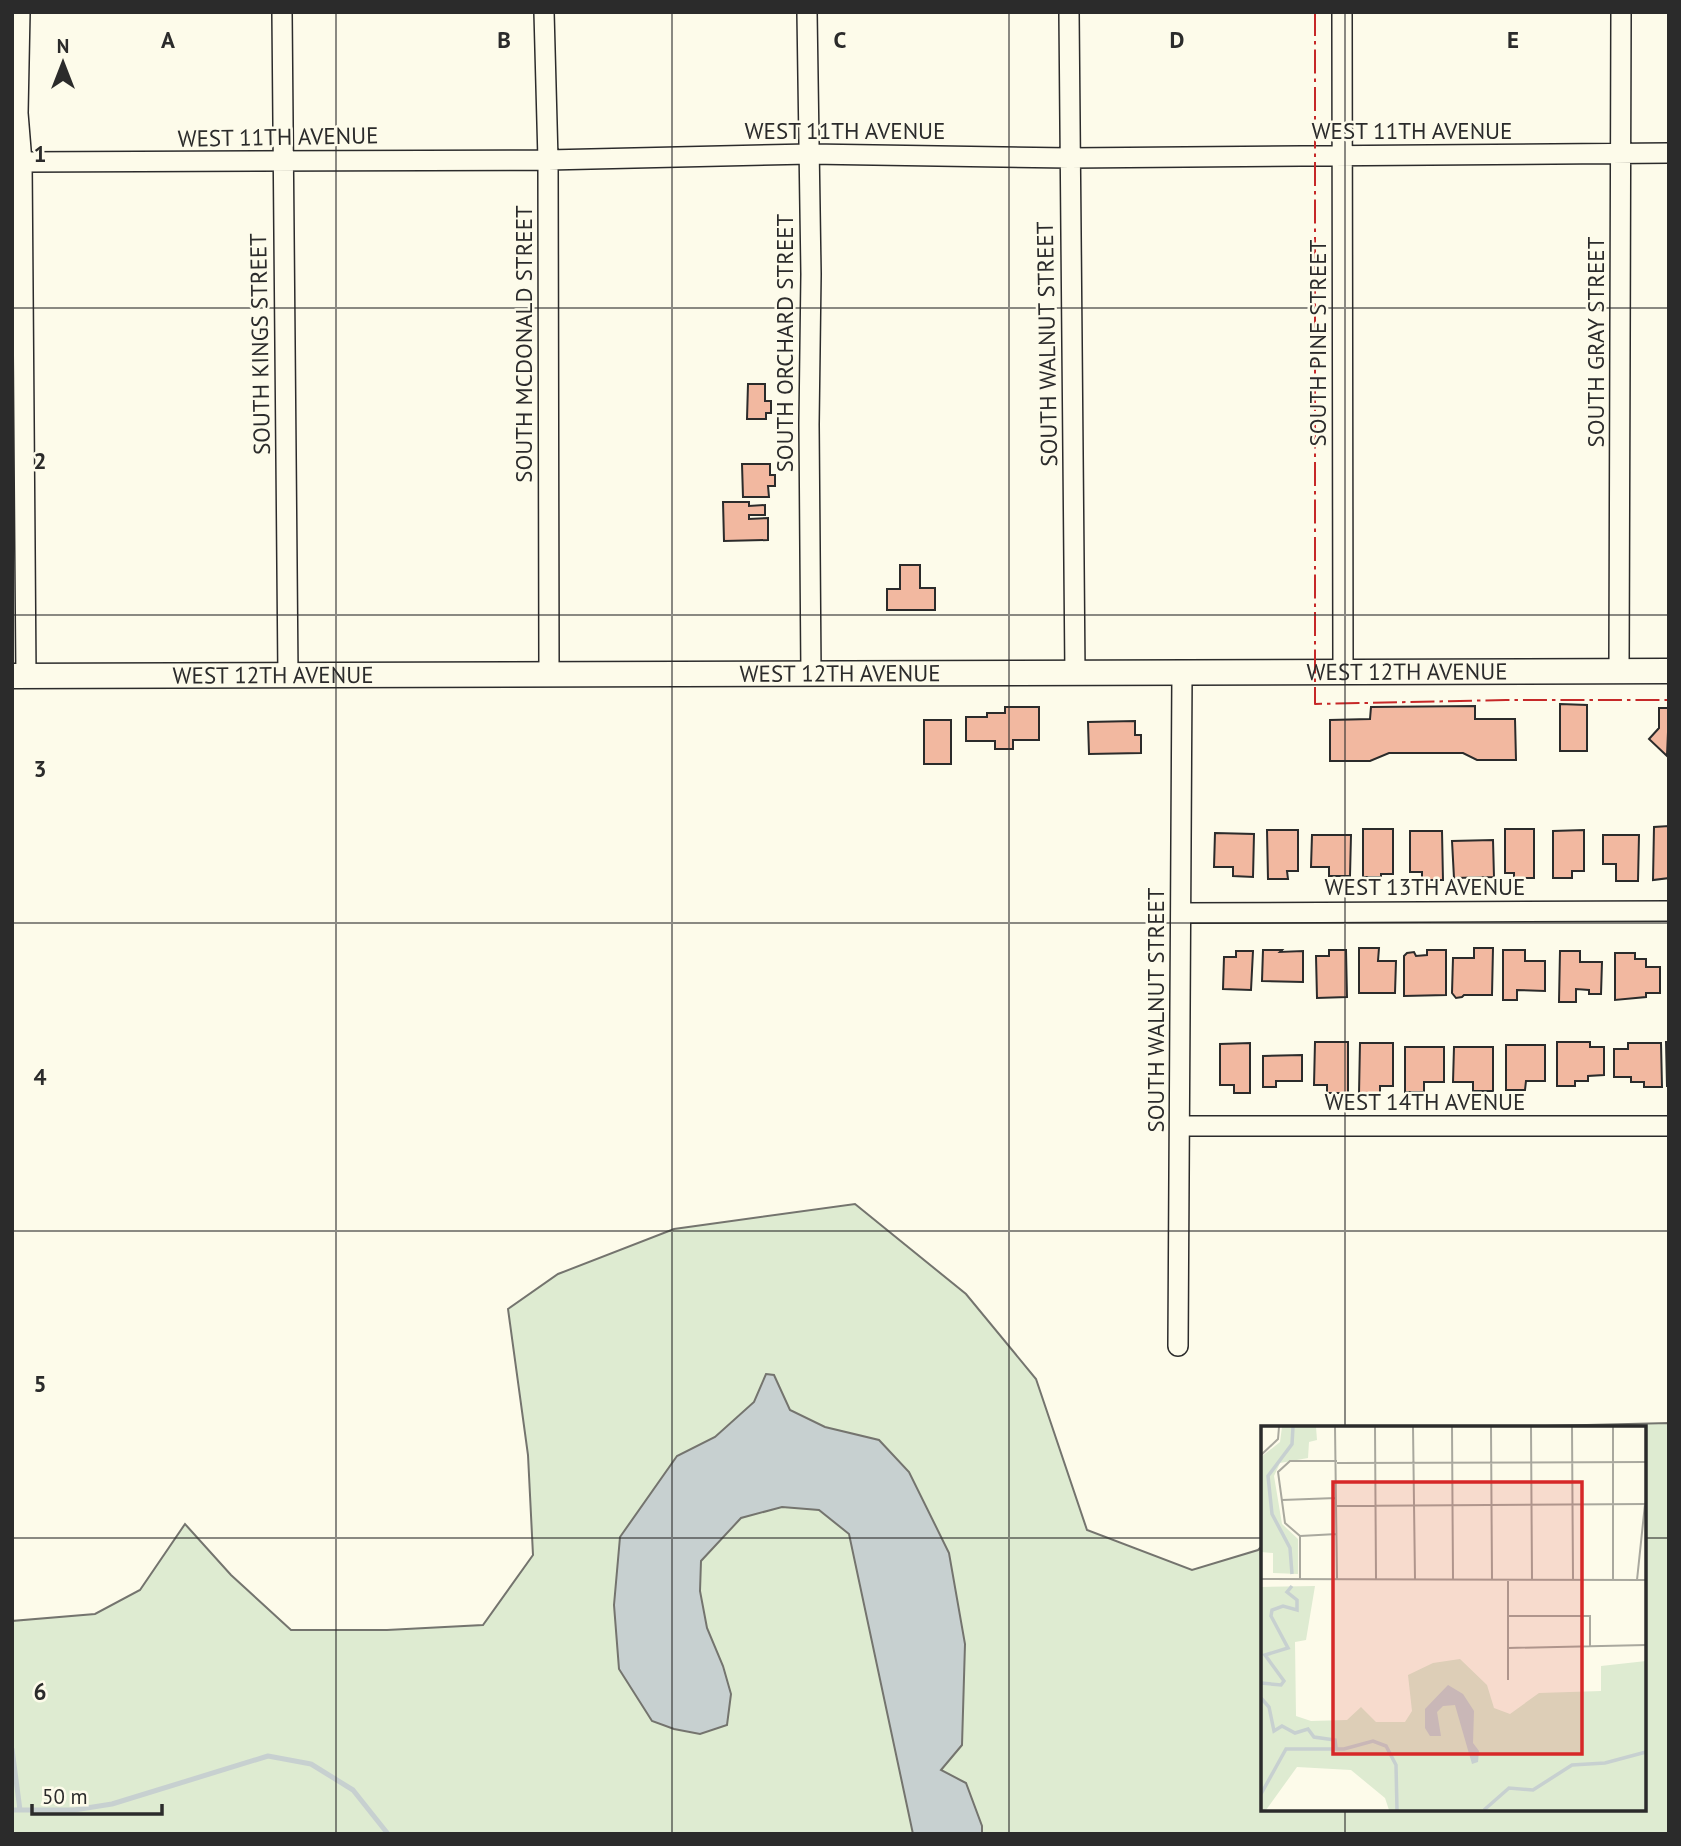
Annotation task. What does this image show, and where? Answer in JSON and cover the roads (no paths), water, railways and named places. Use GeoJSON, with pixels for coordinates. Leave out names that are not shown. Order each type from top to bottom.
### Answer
{"type":"FeatureCollection","features":[{"type":"Feature","properties":{"kind":"main road","name":"WEST 12TH AVENUE"},"geometry":{"type":"LineString","coordinates":[[19,676],[1669,671]]}},
{"type":"Feature","properties":{"kind":"street"},"geometry":{"type":"LineString","coordinates":[[19,676],[17,354],[22,162],[15,113],[20,12]]}},
{"type":"Feature","properties":{"kind":"street","name":"SOUTH KINGS STREET"},"geometry":{"type":"LineString","coordinates":[[282,12],[288,676]]}},
{"type":"Feature","properties":{"kind":"street","name":"SOUTH MCDONALD STREET"},"geometry":{"type":"LineString","coordinates":[[544,12],[548,160],[549,675]]}},
{"type":"Feature","properties":{"kind":"street","name":"SOUTH ORCHARD STREET"},"geometry":{"type":"LineString","coordinates":[[807,12],[810,154],[811,673]]}},
{"type":"Feature","properties":{"kind":"street","name":"SOUTH WALNUT STREET"},"geometry":{"type":"LineString","coordinates":[[1069,12],[1075,674]]}},
{"type":"Feature","properties":{"kind":"street","name":"SOUTH PINE STREET"},"geometry":{"type":"LineString","coordinates":[[1342,12],[1343,673]]}},
{"type":"Feature","properties":{"kind":"street","name":"SOUTH GRAY STREET"},"geometry":{"type":"LineString","coordinates":[[1619,671],[1622,153],[1620,12]]}},
{"type":"Feature","properties":{"kind":"street","name":"WEST 11TH AVENUE"},"geometry":{"type":"LineString","coordinates":[[22,162],[548,160],[810,154],[1070,158],[1669,153]]}},
{"type":"Feature","properties":{"kind":"street","name":"SOUTH WALNUT STREET"},"geometry":{"type":"LineString","coordinates":[[1178,1346],[1182,674]]}},
{"type":"Feature","properties":{"kind":"street","name":"WEST 13TH AVENUE"},"geometry":{"type":"LineString","coordinates":[[1181,913],[1669,911]]}},
{"type":"Feature","properties":{"kind":"street","name":"WEST 14TH AVENUE"},"geometry":{"type":"LineString","coordinates":[[1180,1126],[1669,1126]]}},
{"type":"Feature","properties":{"kind":"waterway"},"geometry":{"type":"LineString","coordinates":[[12,1749],[20,1810]]}},
{"type":"Feature","properties":{"kind":"waterway"},"geometry":{"type":"LineString","coordinates":[[12,1810],[74,1810],[112,1804],[268,1756],[311,1764],[353,1790],[388,1834]]}}]}
